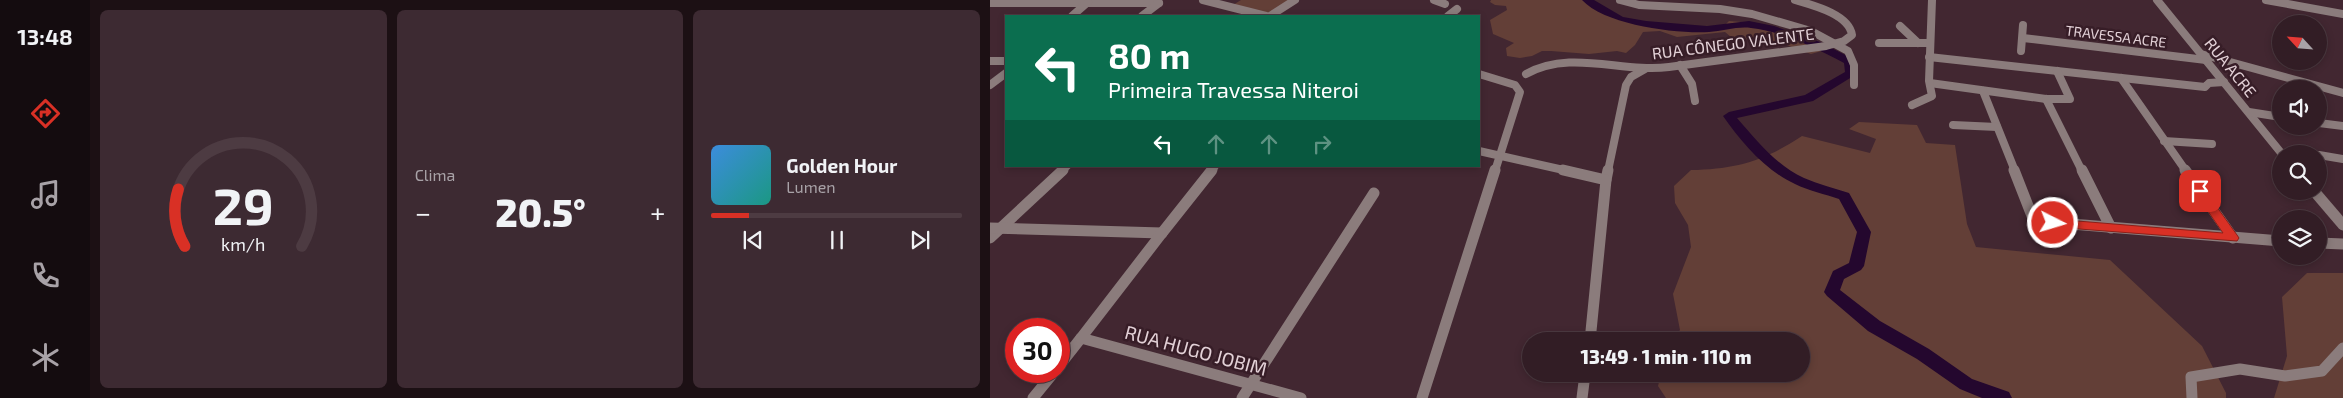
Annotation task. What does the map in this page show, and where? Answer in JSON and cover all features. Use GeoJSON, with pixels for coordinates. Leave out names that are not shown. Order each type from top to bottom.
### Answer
{"type":"FeatureCollection","features":[{"type":"Feature","properties":{"kind":"street"},"geometry":{"type":"LineString","coordinates":[[1203,0],[1264,15]]}},
{"type":"Feature","properties":{"kind":"street"},"geometry":{"type":"LineString","coordinates":[[1270,15],[1295,0]]}},
{"type":"Feature","properties":{"kind":"street"},"geometry":{"type":"LineString","coordinates":[[1434,0],[1445,4]]}},
{"type":"Feature","properties":{"kind":"street"},"geometry":{"type":"LineString","coordinates":[[1620,0],[1639,6],[1720,9],[1752,14],[1798,26],[1838,44],[1852,57],[1854,85]]}},
{"type":"Feature","properties":{"kind":"street"},"geometry":{"type":"LineString","coordinates":[[1795,0],[1827,10],[1844,20],[1851,27],[1852,33],[1850,38],[1838,44]]}},
{"type":"Feature","properties":{"kind":"street"},"geometry":{"type":"LineString","coordinates":[[1912,106],[1932,96],[1929,57],[1932,0]]}},
{"type":"Feature","properties":{"kind":"street","name":"RUA ACRE"},"geometry":{"type":"LineString","coordinates":[[2157,0],[2276,145]]}},
{"type":"Feature","properties":{"kind":"street"},"geometry":{"type":"LineString","coordinates":[[2266,0],[2343,14]]}},
{"type":"Feature","properties":{"kind":"street"},"geometry":{"type":"LineString","coordinates":[[1073,15],[1089,2]]}},
{"type":"Feature","properties":{"kind":"street"},"geometry":{"type":"LineString","coordinates":[[990,3],[1162,2]]}},
{"type":"Feature","properties":{"kind":"street"},"geometry":{"type":"LineString","coordinates":[[1143,15],[1162,2]]}},
{"type":"Feature","properties":{"kind":"street"},"geometry":{"type":"LineString","coordinates":[[1449,15],[1457,9]]}},
{"type":"Feature","properties":{"kind":"street"},"geometry":{"type":"LineString","coordinates":[[2021,51],[2023,25]]}},
{"type":"Feature","properties":{"kind":"street"},"geometry":{"type":"LineString","coordinates":[[1900,26],[1918,43]]}},
{"type":"Feature","properties":{"kind":"street","name":"TRAVESSA ACRE"},"geometry":{"type":"LineString","coordinates":[[2023,38],[2203,57],[2273,72],[2343,93]]}},
{"type":"Feature","properties":{"kind":"street"},"geometry":{"type":"LineString","coordinates":[[1879,42],[1930,43]]}},
{"type":"Feature","properties":{"kind":"street","name":"RUA CÔNEGO VALENTE"},"geometry":{"type":"LineString","coordinates":[[1526,74],[1540,66],[1552,64],[1592,64],[1645,69],[1838,44]]}},
{"type":"Feature","properties":{"kind":"street"},"geometry":{"type":"LineString","coordinates":[[1929,57],[2205,87],[2209,83],[2224,82]]}},
{"type":"Feature","properties":{"kind":"street"},"geometry":{"type":"LineString","coordinates":[[990,61],[1005,61]]}},
{"type":"Feature","properties":{"kind":"street"},"geometry":{"type":"LineString","coordinates":[[1680,65],[1692,84],[1695,101]]}},
{"type":"Feature","properties":{"kind":"street"},"geometry":{"type":"LineString","coordinates":[[1591,332],[1606,180],[1626,85],[1631,77],[1645,69]]}},
{"type":"Feature","properties":{"kind":"street"},"geometry":{"type":"LineString","coordinates":[[1930,83],[1939,86],[2031,95],[2046,99],[2070,99],[2057,71]]}},
{"type":"Feature","properties":{"kind":"street"},"geometry":{"type":"LineString","coordinates":[[990,86],[1005,74]]}},
{"type":"Feature","properties":{"kind":"street"},"geometry":{"type":"LineString","coordinates":[[1422,398],[1520,92],[1519,88],[1515,85],[1480,74]]}},
{"type":"Feature","properties":{"kind":"street"},"geometry":{"type":"LineString","coordinates":[[2121,78],[2233,238]]}},
{"type":"Feature","properties":{"kind":"street"},"geometry":{"type":"LineString","coordinates":[[1983,91],[2034,221],[2272,240]]}},
{"type":"Feature","properties":{"kind":"street"},"geometry":{"type":"LineString","coordinates":[[2046,99],[2111,228]]}},
{"type":"Feature","properties":{"kind":"street"},"geometry":{"type":"LineString","coordinates":[[2249,112],[2272,116]]}},
{"type":"Feature","properties":{"kind":"street"},"geometry":{"type":"LineString","coordinates":[[2327,123],[2343,126]]}},
{"type":"Feature","properties":{"kind":"street"},"geometry":{"type":"LineString","coordinates":[[1953,125],[1996,127]]}},
{"type":"Feature","properties":{"kind":"street"},"geometry":{"type":"LineString","coordinates":[[2164,141],[2212,144]]}},
{"type":"Feature","properties":{"kind":"street"},"geometry":{"type":"LineString","coordinates":[[1480,151],[1606,180]]}},
{"type":"Feature","properties":{"kind":"street"},"geometry":{"type":"LineString","coordinates":[[2327,156],[2343,159]]}},
{"type":"Feature","properties":{"kind":"street"},"geometry":{"type":"LineString","coordinates":[[990,238],[995,228],[1065,167]]}},
{"type":"Feature","properties":{"kind":"street"},"geometry":{"type":"LineString","coordinates":[[1070,352],[1214,167]]}},
{"type":"Feature","properties":{"kind":"street"},"geometry":{"type":"LineString","coordinates":[[1242,398],[1374,193]]}},
{"type":"Feature","properties":{"kind":"street"},"geometry":{"type":"LineString","coordinates":[[2322,200],[2343,225]]}},
{"type":"Feature","properties":{"kind":"street"},"geometry":{"type":"LineString","coordinates":[[995,228],[1162,233]]}},
{"type":"Feature","properties":{"kind":"street"},"geometry":{"type":"LineString","coordinates":[[2327,243],[2343,244]]}},
{"type":"Feature","properties":{"kind":"street","name":"RUA HUGO JOBIM"},"geometry":{"type":"LineString","coordinates":[[1081,338],[1301,398]]}},
{"type":"Feature","properties":{"kind":"street"},"geometry":{"type":"LineString","coordinates":[[2192,398],[2191,377],[2240,369],[2285,376],[2322,371],[2343,348]]}},
{"type":"Feature","properties":{"kind":"street"},"geometry":{"type":"LineString","coordinates":[[1582,398],[1584,382]]}},
{"type":"Feature","properties":{"kind":"street"},"geometry":{"type":"LineString","coordinates":[[1033,398],[1045,383]]}},
{"type":"Feature","properties":{"kind":"shaded area"},"geometry":{"type":"Polygon","coordinates":[[[1241,0],[1292,0],[1270,14],[1233,5],[1241,0]]]}},
{"type":"Feature","properties":{"kind":"shaded area"},"geometry":{"type":"Polygon","coordinates":[[[1491,0],[1591,0],[1621,17],[1642,23],[1707,27],[1725,25],[1729,21],[1754,24],[1792,33],[1815,43],[1825,50],[1811,54],[1776,41],[1758,44],[1756,41],[1731,37],[1725,32],[1677,37],[1660,31],[1643,32],[1635,45],[1626,53],[1617,51],[1589,54],[1542,51],[1532,56],[1520,58],[1507,56],[1506,48],[1514,43],[1493,34],[1490,20],[1507,10],[1506,6],[1495,5],[1490,2],[1491,0]]]}},
{"type":"Feature","properties":{"kind":"shaded area"},"geometry":{"type":"Polygon","coordinates":[[[1859,122],[1917,125],[1926,143],[1955,145],[1967,224],[1976,247],[2110,260],[2202,346],[2226,393],[2226,398],[1666,398],[1658,386],[1659,382],[1810,382],[1810,332],[1679,332],[1680,330],[1673,294],[1691,247],[1688,225],[1675,203],[1674,186],[1691,170],[1722,168],[1749,162],[1775,152],[1802,136],[1870,153],[1876,139],[1849,129],[1859,122]]]}},
{"type":"Feature","properties":{"kind":"shaded area"},"geometry":{"type":"Polygon","coordinates":[[[2307,273],[2343,273],[2343,398],[2274,398],[2287,356],[2282,297],[2307,273]]]}},
{"type":"Feature","properties":{"kind":"waterway"},"geometry":{"type":"LineString","coordinates":[[1587,0],[1620,19],[1646,24],[1707,29],[1749,24],[1774,29],[1812,43]]}},
{"type":"Feature","properties":{"kind":"waterway"},"geometry":{"type":"LineString","coordinates":[[1816,44],[1849,61],[1851,73],[1809,98],[1729,116],[1761,154],[1778,167],[1799,181],[1844,196],[1864,232],[1856,266],[1838,275],[1832,292],[1874,326],[1923,354],[1966,384],[2003,398]]}},
{"type":"Feature","properties":{"kind":"route"},"geometry":{"type":"LineString","coordinates":[[2053,223],[2233,238],[2200,191]]}}]}
